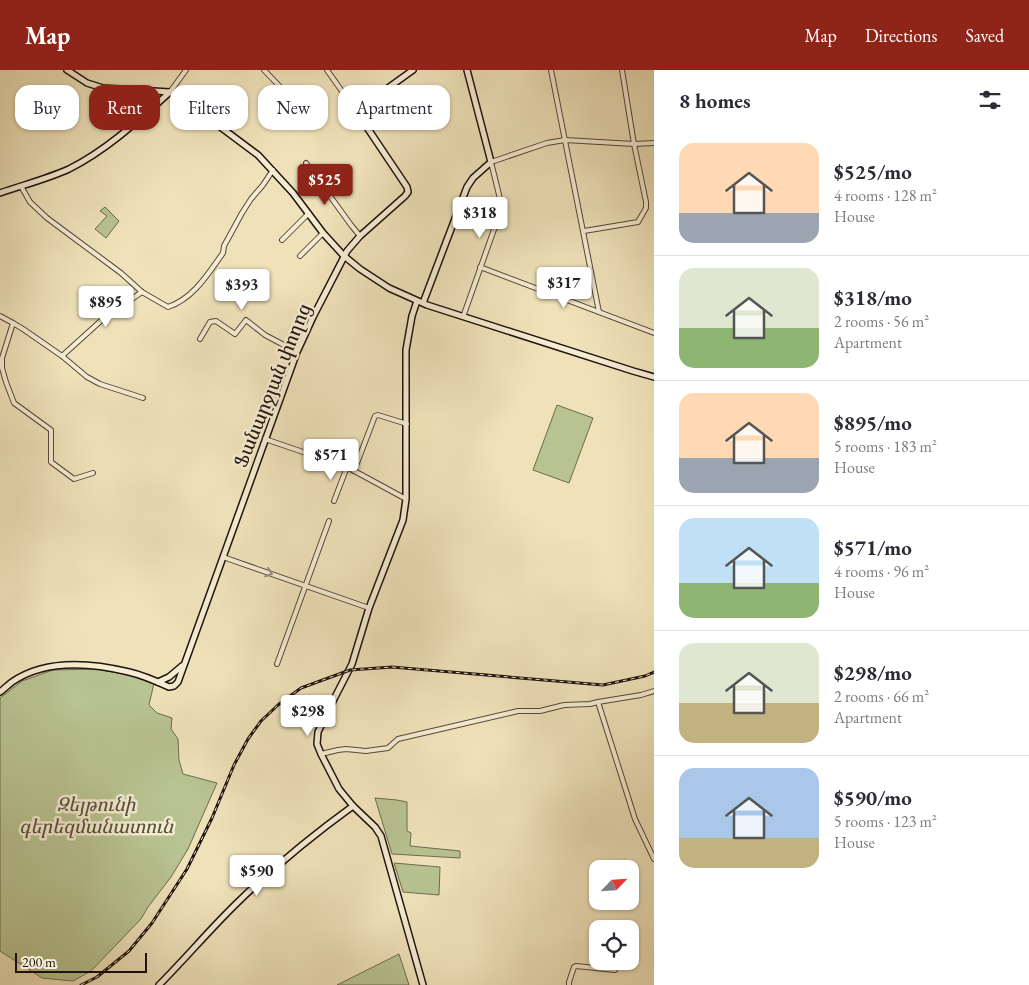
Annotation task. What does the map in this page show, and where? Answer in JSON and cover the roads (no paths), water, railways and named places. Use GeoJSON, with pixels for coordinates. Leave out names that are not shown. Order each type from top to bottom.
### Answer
{"type":"FeatureCollection","features":[{"type":"Feature","properties":{"kind":"street"},"geometry":{"type":"LineString","coordinates":[[67,70],[87,83],[103,88],[169,92],[191,105],[258,155],[293,193],[323,233],[344,256],[389,288],[417,301],[463,317],[632,372],[654,377]]}},
{"type":"Feature","properties":{"kind":"street"},"geometry":{"type":"LineString","coordinates":[[0,192],[69,169],[93,155],[135,124],[169,92],[186,70]]}},
{"type":"Feature","properties":{"kind":"street"},"geometry":{"type":"LineString","coordinates":[[264,70],[278,85]]}},
{"type":"Feature","properties":{"kind":"street","name":"Ֆանարջյան փողոց"},"geometry":{"type":"LineString","coordinates":[[327,70],[338,86]]}},
{"type":"Feature","properties":{"kind":"street"},"geometry":{"type":"LineString","coordinates":[[392,85],[413,70]]}},
{"type":"Feature","properties":{"kind":"street"},"geometry":{"type":"LineString","coordinates":[[463,317],[502,207],[467,70]]}},
{"type":"Feature","properties":{"kind":"street"},"geometry":{"type":"LineString","coordinates":[[551,70],[599,312]]}},
{"type":"Feature","properties":{"kind":"street"},"geometry":{"type":"LineString","coordinates":[[584,232],[638,222],[646,208],[622,70]]}},
{"type":"Feature","properties":{"kind":"street"},"geometry":{"type":"LineString","coordinates":[[0,192],[68,167],[91,154],[134,122],[169,92]]}},
{"type":"Feature","properties":{"kind":"street","name":"Ֆանարջյան փողոց"},"geometry":{"type":"LineString","coordinates":[[0,692],[13,681],[35,670],[57,666],[101,666],[131,672],[169,687],[174,686],[178,682],[182,666],[297,352],[313,317],[344,256],[360,236],[408,192],[407,187],[369,130]]}},
{"type":"Feature","properties":{"kind":"street"},"geometry":{"type":"LineString","coordinates":[[423,303],[467,187],[473,178],[491,162],[547,143],[565,140],[634,144],[654,143]]}},
{"type":"Feature","properties":{"kind":"street"},"geometry":{"type":"LineString","coordinates":[[306,163],[360,236]]}},
{"type":"Feature","properties":{"kind":"street"},"geometry":{"type":"LineString","coordinates":[[21,186],[30,202],[47,218],[121,273],[142,292],[168,307],[195,290],[223,253],[224,246],[242,213],[273,170]]}},
{"type":"Feature","properties":{"kind":"street"},"geometry":{"type":"LineString","coordinates":[[282,240],[308,214]]}},
{"type":"Feature","properties":{"kind":"street"},"geometry":{"type":"LineString","coordinates":[[300,256],[323,233]]}},
{"type":"Feature","properties":{"kind":"street"},"geometry":{"type":"LineString","coordinates":[[480,267],[654,333]]}},
{"type":"Feature","properties":{"kind":"street"},"geometry":{"type":"LineString","coordinates":[[62,356],[104,318],[142,292]]}},
{"type":"Feature","properties":{"kind":"street"},"geometry":{"type":"LineString","coordinates":[[417,301],[412,316],[406,350],[406,500],[403,520],[369,608],[350,670],[318,732],[317,744],[339,789],[353,806],[375,827],[381,836],[423,985]]}},
{"type":"Feature","properties":{"kind":"street"},"geometry":{"type":"LineString","coordinates":[[0,316],[23,328],[87,377],[100,384],[143,398]]}},
{"type":"Feature","properties":{"kind":"street"},"geometry":{"type":"LineString","coordinates":[[200,339],[210,322],[216,321],[235,334],[246,320],[266,335],[297,352]]}},
{"type":"Feature","properties":{"kind":"street"},"geometry":{"type":"LineString","coordinates":[[12,323],[4,349],[2,368],[14,403],[51,430],[51,462],[74,479],[93,473]]}},
{"type":"Feature","properties":{"kind":"street"},"geometry":{"type":"LineString","coordinates":[[354,471],[375,416],[378,415],[407,424]]}},
{"type":"Feature","properties":{"kind":"street"},"geometry":{"type":"LineString","coordinates":[[265,439],[347,467],[406,500]]}},
{"type":"Feature","properties":{"kind":"street"},"geometry":{"type":"LineString","coordinates":[[334,500],[347,467]]}},
{"type":"Feature","properties":{"kind":"street"},"geometry":{"type":"LineString","coordinates":[[277,664],[329,521]]}},
{"type":"Feature","properties":{"kind":"street"},"geometry":{"type":"LineString","coordinates":[[223,557],[369,608]]}},
{"type":"Feature","properties":{"kind":"street"},"geometry":{"type":"LineString","coordinates":[[158,682],[169,677],[182,666]]}},
{"type":"Feature","properties":{"kind":"street"},"geometry":{"type":"LineString","coordinates":[[321,754],[346,749],[366,751],[388,748],[398,739],[518,710],[540,711],[564,705],[581,705],[654,691]]}},
{"type":"Feature","properties":{"kind":"street"},"geometry":{"type":"LineString","coordinates":[[598,702],[634,815],[654,859]]}},
{"type":"Feature","properties":{"kind":"street"},"geometry":{"type":"LineString","coordinates":[[160,985],[265,876],[353,806]]}},
{"type":"Feature","properties":{"kind":"street"},"geometry":{"type":"LineString","coordinates":[[569,985],[574,967],[589,967]]}},
{"type":"Feature","properties":{"kind":"railway"},"geometry":{"type":"LineString","coordinates":[[81,985],[97,977],[129,951],[152,923],[187,869],[212,818],[234,765],[248,739],[261,721],[278,705],[301,688],[350,670],[392,667],[603,685],[645,676],[654,672]]}},
{"type":"Feature","properties":{"kind":"park label","name":"Զեյթունի գերեզմանատուն"},"geometry":{"type":"Point","coordinates":[96,815]}}]}
